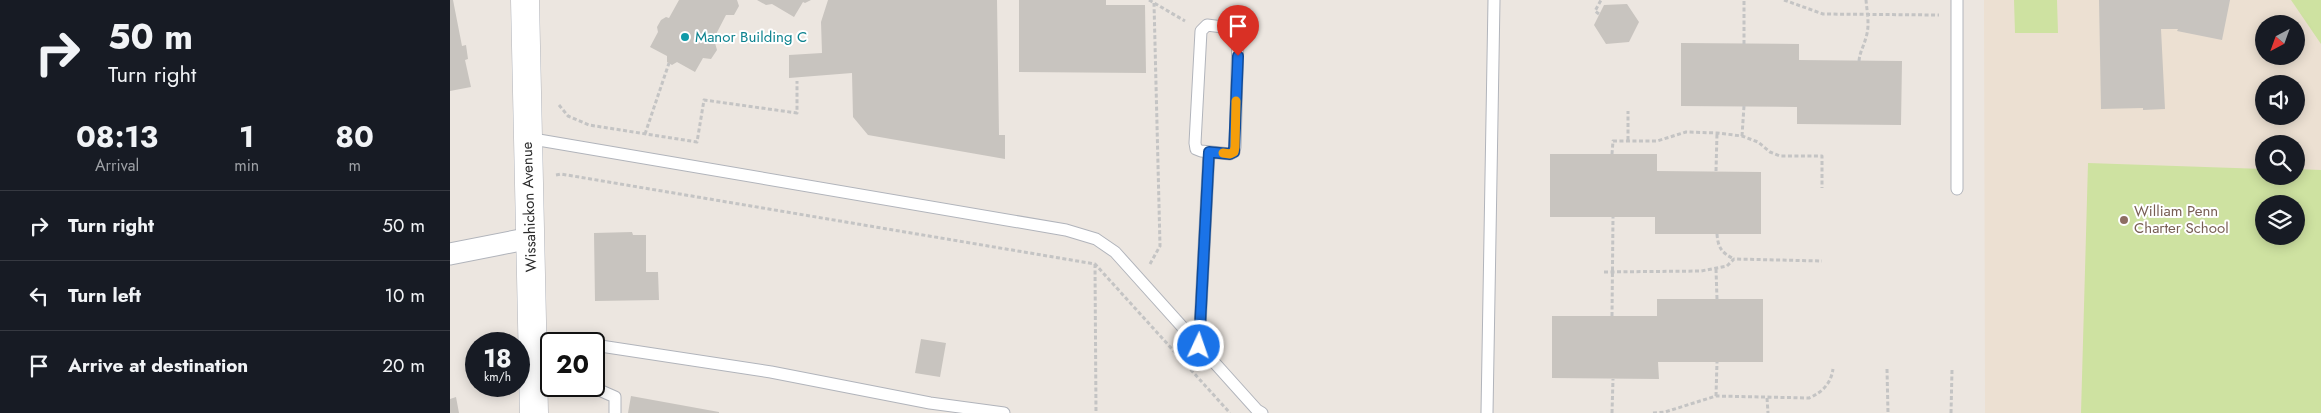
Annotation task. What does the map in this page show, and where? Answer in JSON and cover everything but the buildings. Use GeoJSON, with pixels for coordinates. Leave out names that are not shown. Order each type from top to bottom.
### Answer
{"type":"FeatureCollection","features":[{"type":"Feature","properties":{"kind":"street","name":"Wissahickon Avenue"},"geometry":{"type":"LineString","coordinates":[[525,0],[532,337],[538,374],[534,413]]}},
{"type":"Feature","properties":{"kind":"street"},"geometry":{"type":"LineString","coordinates":[[450,254],[531,238]]}},
{"type":"Feature","properties":{"kind":"lane"},"geometry":{"type":"LineString","coordinates":[[1487,413],[1494,0]]}},
{"type":"Feature","properties":{"kind":"lane"},"geometry":{"type":"LineString","coordinates":[[1957,0],[1957,189]]}},
{"type":"Feature","properties":{"kind":"lane"},"geometry":{"type":"LineString","coordinates":[[1207,25],[1231,28],[1237,31],[1238,37],[1234,152],[1230,154],[1209,152],[1196,149],[1194,143],[1200,31],[1207,25]]}},
{"type":"Feature","properties":{"kind":"lane"},"geometry":{"type":"LineString","coordinates":[[527,138],[1066,230],[1096,239],[1109,247],[1138,277],[1262,413]]}},
{"type":"Feature","properties":{"kind":"lane"},"geometry":{"type":"LineString","coordinates":[[1199,346],[1209,152]]}},
{"type":"Feature","properties":{"kind":"lane"},"geometry":{"type":"LineString","coordinates":[[532,337],[540,338]]}},
{"type":"Feature","properties":{"kind":"lane"},"geometry":{"type":"LineString","coordinates":[[605,347],[771,372],[930,403],[1004,413]]}},
{"type":"Feature","properties":{"kind":"lane"},"geometry":{"type":"LineString","coordinates":[[605,393],[615,397],[615,413]]}},
{"type":"Feature","properties":{"kind":"path"},"geometry":{"type":"LineString","coordinates":[[1150,0],[1200,31]]}},
{"type":"Feature","properties":{"kind":"path"},"geometry":{"type":"LineString","coordinates":[[1600,14],[1595,11],[1601,0]]}},
{"type":"Feature","properties":{"kind":"path"},"geometry":{"type":"LineString","coordinates":[[1744,0],[1744,44]]}},
{"type":"Feature","properties":{"kind":"path"},"geometry":{"type":"LineString","coordinates":[[1784,0],[1823,14],[1926,16]]}},
{"type":"Feature","properties":{"kind":"path"},"geometry":{"type":"LineString","coordinates":[[1859,61],[1860,51],[1866,38],[1866,0]]}},
{"type":"Feature","properties":{"kind":"path"},"geometry":{"type":"LineString","coordinates":[[1138,277],[1155,257],[1160,246],[1154,3]]}},
{"type":"Feature","properties":{"kind":"path"},"geometry":{"type":"LineString","coordinates":[[645,134],[669,63]]}},
{"type":"Feature","properties":{"kind":"path"},"geometry":{"type":"LineString","coordinates":[[558,105],[568,116],[578,121],[696,142],[704,100],[797,113],[797,81]]}},
{"type":"Feature","properties":{"kind":"path"},"geometry":{"type":"LineString","coordinates":[[1742,136],[1744,106]]}},
{"type":"Feature","properties":{"kind":"path"},"geometry":{"type":"LineString","coordinates":[[1628,111],[1628,140]]}},
{"type":"Feature","properties":{"kind":"path"},"geometry":{"type":"LineString","coordinates":[[1612,154],[1613,140],[1657,141],[1686,132],[1742,136],[1758,142],[1770,152],[1780,156],[1822,156],[1822,188]]}},
{"type":"Feature","properties":{"kind":"path"},"geometry":{"type":"LineString","coordinates":[[1716,171],[1717,133]]}},
{"type":"Feature","properties":{"kind":"path"},"geometry":{"type":"LineString","coordinates":[[555,176],[561,174],[616,181],[741,205],[1094,264],[1230,413]]}},
{"type":"Feature","properties":{"kind":"path"},"geometry":{"type":"LineString","coordinates":[[1612,316],[1613,217]]}},
{"type":"Feature","properties":{"kind":"path"},"geometry":{"type":"LineString","coordinates":[[1717,234],[1718,244],[1723,254],[1734,259],[1822,262]]}},
{"type":"Feature","properties":{"kind":"path"},"geometry":{"type":"LineString","coordinates":[[1604,272],[1701,271],[1727,266],[1734,259]]}},
{"type":"Feature","properties":{"kind":"path"},"geometry":{"type":"LineString","coordinates":[[1094,264],[1096,413]]}},
{"type":"Feature","properties":{"kind":"path"},"geometry":{"type":"LineString","coordinates":[[1716,269],[1717,299]]}},
{"type":"Feature","properties":{"kind":"path"},"geometry":{"type":"LineString","coordinates":[[1716,396],[1717,362]]}},
{"type":"Feature","properties":{"kind":"path"},"geometry":{"type":"LineString","coordinates":[[1653,413],[1665,412],[1716,396],[1809,398],[1816,395],[1831,381],[1833,369]]}},
{"type":"Feature","properties":{"kind":"path"},"geometry":{"type":"LineString","coordinates":[[1888,370],[1888,413]]}},
{"type":"Feature","properties":{"kind":"path"},"geometry":{"type":"LineString","coordinates":[[1951,413],[1952,370]]}},
{"type":"Feature","properties":{"kind":"path"},"geometry":{"type":"LineString","coordinates":[[1612,413],[1613,379]]}},
{"type":"Feature","properties":{"kind":"path"},"geometry":{"type":"LineString","coordinates":[[1767,398],[1768,413]]}},
{"type":"Feature","properties":{"kind":"shaded area","name":"William Penn Charter School"},"geometry":{"type":"Polygon","coordinates":[[[1984,0],[2321,0],[2321,413],[1985,413],[1984,0]]]}},
{"type":"Feature","properties":{"kind":"green space"},"geometry":{"type":"Polygon","coordinates":[[[2014,0],[2057,0],[2058,33],[2015,33],[2014,0]]]}},
{"type":"Feature","properties":{"kind":"green space"},"geometry":{"type":"Polygon","coordinates":[[[2291,0],[2321,0],[2321,44],[2305,21],[2305,15],[2301,15],[2291,0]]]}},
{"type":"Feature","properties":{"kind":"green space"},"geometry":{"type":"Polygon","coordinates":[[[2088,163],[2255,169],[2255,185],[2305,185],[2305,169],[2321,170],[2321,413],[2081,413],[2088,163]]]}},
{"type":"Feature","properties":{"kind":"slow traffic"},"geometry":{"type":"LineString","coordinates":[[1223,153],[1230,154],[1234,152],[1236,101]]}},
{"type":"Feature","properties":{"kind":"place","name":"Manor Building C"},"geometry":{"type":"Point","coordinates":[685,37]}},
{"type":"Feature","properties":{"kind":"place","name":"William Penn Charter School"},"geometry":{"type":"Point","coordinates":[2124,220]}},
{"type":"Feature","properties":{"kind":"route"},"geometry":{"type":"LineString","coordinates":[[1199,346],[1209,152],[1230,154],[1234,152],[1238,56]]}}]}
